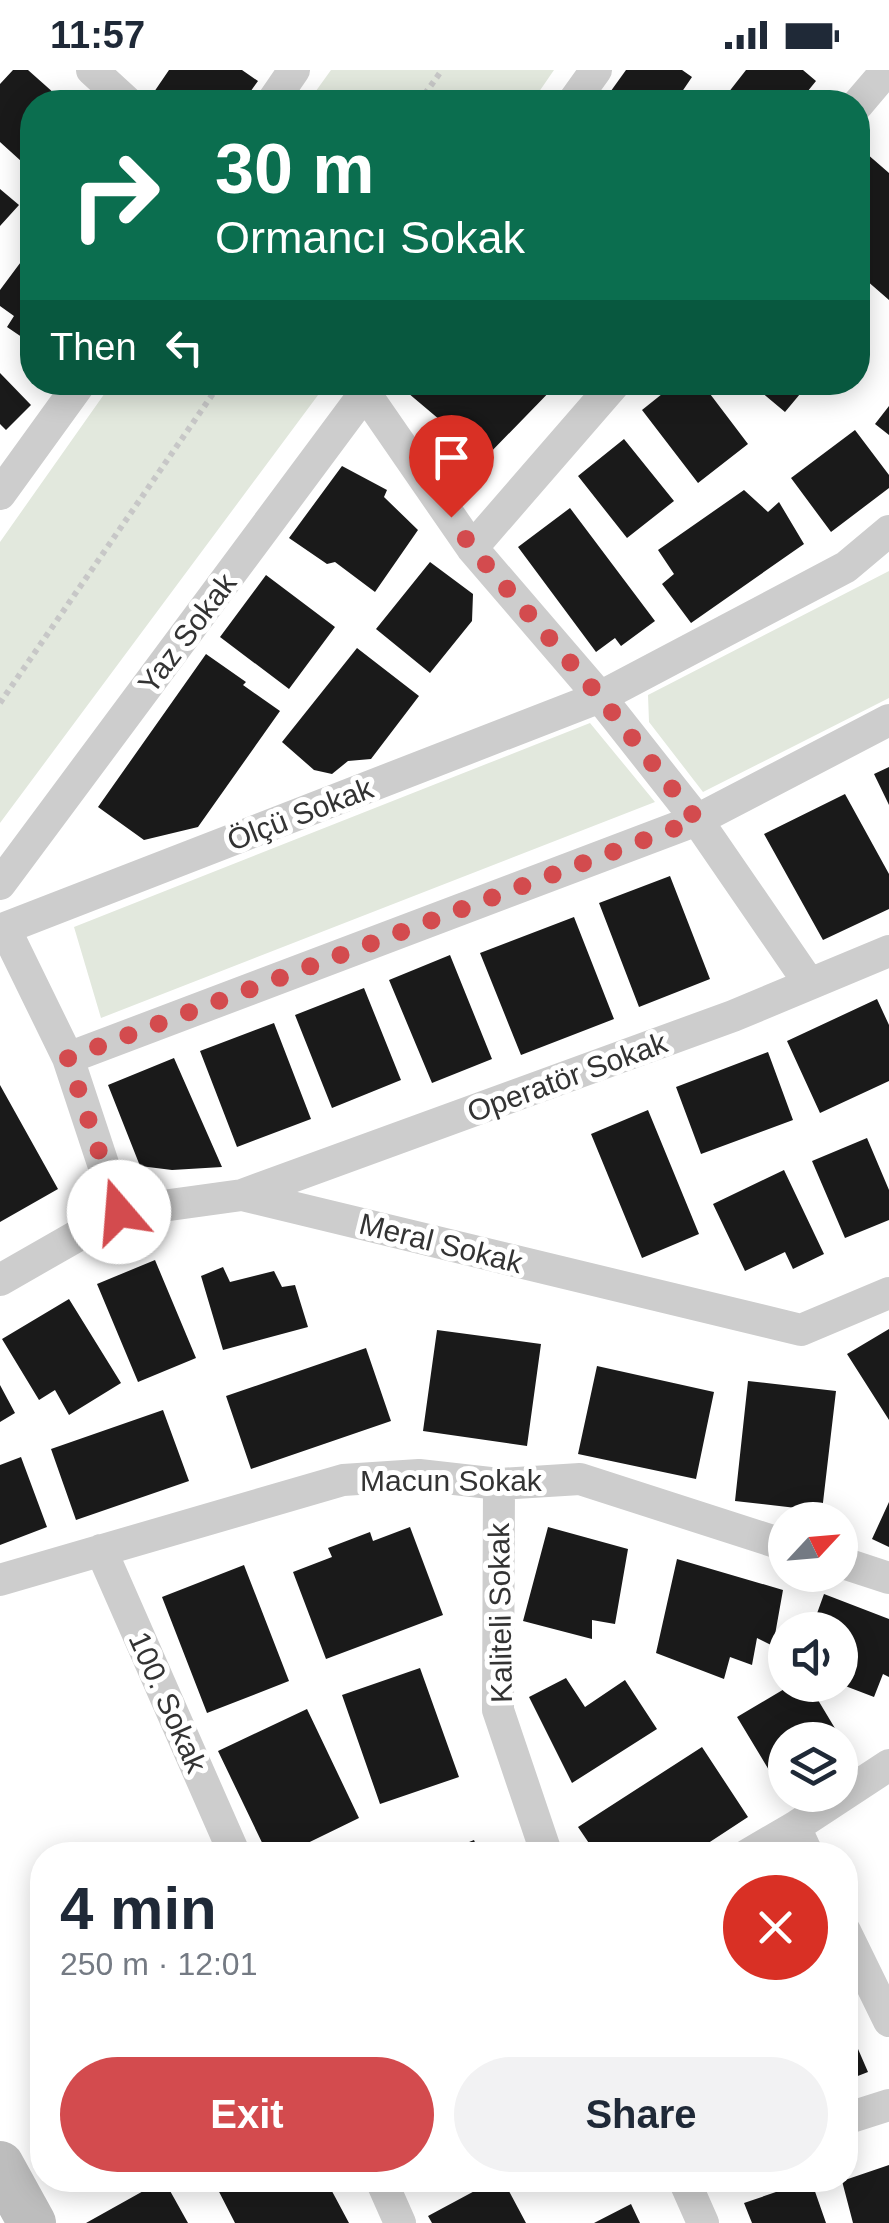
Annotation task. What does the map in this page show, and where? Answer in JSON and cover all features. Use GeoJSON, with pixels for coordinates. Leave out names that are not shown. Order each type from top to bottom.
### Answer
{"type":"FeatureCollection","features":[{"type":"Feature","properties":{"kind":"street"},"geometry":{"type":"LineString","coordinates":[[92,70],[114,90]]}},
{"type":"Feature","properties":{"kind":"street"},"geometry":{"type":"LineString","coordinates":[[870,90],[886,70]]}},
{"type":"Feature","properties":{"kind":"street"},"geometry":{"type":"LineString","coordinates":[[0,494],[72,395]]}},
{"type":"Feature","properties":{"kind":"street","name":"Yaz Sokak"},"geometry":{"type":"LineString","coordinates":[[0,884],[364,395]]}},
{"type":"Feature","properties":{"kind":"street"},"geometry":{"type":"LineString","coordinates":[[374,395],[472,548],[600,697],[697,820],[809,983]]}},
{"type":"Feature","properties":{"kind":"street"},"geometry":{"type":"LineString","coordinates":[[472,548],[605,395]]}},
{"type":"Feature","properties":{"kind":"street","name":"Ölçü Sokak"},"geometry":{"type":"LineString","coordinates":[[2,929],[600,697],[846,567],[889,530]]}},
{"type":"Feature","properties":{"kind":"street"},"geometry":{"type":"LineString","coordinates":[[68,1058],[697,820],[889,720]]}},
{"type":"Feature","properties":{"kind":"street"},"geometry":{"type":"LineString","coordinates":[[2,929],[68,1058],[119,1212]]}},
{"type":"Feature","properties":{"kind":"street","name":"Operatör Sokak"},"geometry":{"type":"LineString","coordinates":[[242,1196],[733,1016],[889,952]]}},
{"type":"Feature","properties":{"kind":"street","name":"Meral Sokak"},"geometry":{"type":"LineString","coordinates":[[0,1280],[119,1212],[242,1196],[800,1330],[889,1293]]}},
{"type":"Feature","properties":{"kind":"street","name":"Macun Sokak"},"geometry":{"type":"LineString","coordinates":[[0,1580],[342,1480],[419,1474],[499,1484],[580,1479],[768,1540]]}},
{"type":"Feature","properties":{"kind":"street","name":"Kaliteli Sokak"},"geometry":{"type":"LineString","coordinates":[[499,1484],[498,1710],[543,1842]]}},
{"type":"Feature","properties":{"kind":"street","name":"100. Sokak"},"geometry":{"type":"LineString","coordinates":[[101,1550],[229,1842]]}},
{"type":"Feature","properties":{"kind":"street"},"geometry":{"type":"LineString","coordinates":[[858,1568],[889,1578]]}},
{"type":"Feature","properties":{"kind":"street"},"geometry":{"type":"LineString","coordinates":[[801,1841],[889,1765]]}},
{"type":"Feature","properties":{"kind":"street"},"geometry":{"type":"LineString","coordinates":[[858,1958],[889,2021]]}},
{"type":"Feature","properties":{"kind":"street"},"geometry":{"type":"LineString","coordinates":[[858,2116],[889,2106]]}},
{"type":"Feature","properties":{"kind":"street"},"geometry":{"type":"LineString","coordinates":[[386,2192],[400,2223]]}},
{"type":"Feature","properties":{"kind":"street"},"geometry":{"type":"LineString","coordinates":[[689,2192],[702,2223]]}},
{"type":"Feature","properties":{"kind":"path"},"geometry":{"type":"LineString","coordinates":[[0,704],[212,395]]}},
{"type":"Feature","properties":{"kind":"shaded area"},"geometry":{"type":"Polygon","coordinates":[[[331,70],[554,70],[540,90],[317,90],[331,70]]]}},
{"type":"Feature","properties":{"kind":"shaded area"},"geometry":{"type":"Polygon","coordinates":[[[104,395],[318,395],[0,823],[0,542],[104,395]]]}},
{"type":"Feature","properties":{"kind":"shaded area"},"geometry":{"type":"Polygon","coordinates":[[[889,571],[889,698],[703,792],[649,722],[648,695],[889,571]]]}},
{"type":"Feature","properties":{"kind":"shaded area"},"geometry":{"type":"Polygon","coordinates":[[[590,723],[655,802],[101,1018],[74,927],[590,723]]]}},
{"type":"Feature","properties":{"kind":"building"},"geometry":{"type":"Polygon","coordinates":[[[13,70],[28,70],[50,90],[20,90],[20,160],[0,142],[0,84],[13,70]]]}},
{"type":"Feature","properties":{"kind":"building"},"geometry":{"type":"Polygon","coordinates":[[[169,70],[242,70],[258,81],[252,90],[155,90],[169,70]]]}},
{"type":"Feature","properties":{"kind":"building"},"geometry":{"type":"Polygon","coordinates":[[[626,70],[682,70],[692,77],[683,90],[612,90],[626,70]]]}},
{"type":"Feature","properties":{"kind":"building"},"geometry":{"type":"Polygon","coordinates":[[[746,70],[803,70],[816,81],[809,90],[730,90],[746,70]]]}},
{"type":"Feature","properties":{"kind":"building"},"geometry":{"type":"Polygon","coordinates":[[[870,156],[889,173],[889,300],[870,283],[870,156]]]}},
{"type":"Feature","properties":{"kind":"building"},"geometry":{"type":"Polygon","coordinates":[[[0,189],[19,205],[0,226],[0,189]]]}},
{"type":"Feature","properties":{"kind":"building"},"geometry":{"type":"Polygon","coordinates":[[[20,263],[20,336],[7,327],[14,316],[0,306],[0,290],[20,263]]]}},
{"type":"Feature","properties":{"kind":"building"},"geometry":{"type":"Polygon","coordinates":[[[0,373],[31,405],[6,430],[0,424],[0,373]]]}},
{"type":"Feature","properties":{"kind":"building"},"geometry":{"type":"Polygon","coordinates":[[[410,395],[546,395],[485,458],[410,395]]]}},
{"type":"Feature","properties":{"kind":"building"},"geometry":{"type":"Polygon","coordinates":[[[661,395],[711,395],[748,444],[698,483],[642,410],[661,395]]]}},
{"type":"Feature","properties":{"kind":"building"},"geometry":{"type":"Polygon","coordinates":[[[765,395],[799,395],[785,412],[765,395]]]}},
{"type":"Feature","properties":{"kind":"building"},"geometry":{"type":"Polygon","coordinates":[[[889,406],[889,435],[875,424],[889,406]]]}},
{"type":"Feature","properties":{"kind":"building"},"geometry":{"type":"Polygon","coordinates":[[[855,430],[889,475],[889,488],[831,532],[791,478],[855,430]]]}},
{"type":"Feature","properties":{"kind":"building"},"geometry":{"type":"Polygon","coordinates":[[[624,439],[674,501],[627,538],[578,476],[624,439]]]}},
{"type":"Feature","properties":{"kind":"building"},"geometry":{"type":"Polygon","coordinates":[[[342,466],[387,490],[384,497],[418,530],[375,592],[335,562],[327,564],[289,538],[342,466]]]}},
{"type":"Feature","properties":{"kind":"building"},"geometry":{"type":"Polygon","coordinates":[[[744,490],[768,512],[779,502],[804,544],[691,623],[662,584],[674,574],[658,550],[744,490]]]}},
{"type":"Feature","properties":{"kind":"building"},"geometry":{"type":"Polygon","coordinates":[[[570,508],[655,621],[621,646],[615,638],[596,652],[518,547],[570,508]]]}},
{"type":"Feature","properties":{"kind":"building"},"geometry":{"type":"Polygon","coordinates":[[[430,562],[473,594],[472,621],[430,673],[376,629],[430,562]]]}},
{"type":"Feature","properties":{"kind":"building"},"geometry":{"type":"Polygon","coordinates":[[[266,575],[335,627],[289,689],[220,637],[266,575]]]}},
{"type":"Feature","properties":{"kind":"building"},"geometry":{"type":"Polygon","coordinates":[[[357,648],[419,696],[371,759],[348,761],[332,774],[314,770],[282,742],[357,648]]]}},
{"type":"Feature","properties":{"kind":"building"},"geometry":{"type":"Polygon","coordinates":[[[206,654],[280,711],[198,827],[144,840],[98,807],[206,654]]]}},
{"type":"Feature","properties":{"kind":"building"},"geometry":{"type":"Polygon","coordinates":[[[889,767],[889,805],[874,774],[889,767]]]}},
{"type":"Feature","properties":{"kind":"building"},"geometry":{"type":"Polygon","coordinates":[[[845,794],[889,874],[889,909],[823,940],[764,834],[845,794]]]}},
{"type":"Feature","properties":{"kind":"building"},"geometry":{"type":"Polygon","coordinates":[[[670,876],[710,979],[639,1007],[599,903],[670,876]]]}},
{"type":"Feature","properties":{"kind":"building"},"geometry":{"type":"Polygon","coordinates":[[[574,917],[614,1019],[521,1055],[480,953],[574,917]]]}},
{"type":"Feature","properties":{"kind":"building"},"geometry":{"type":"Polygon","coordinates":[[[450,955],[492,1059],[432,1083],[389,980],[450,955]]]}},
{"type":"Feature","properties":{"kind":"building"},"geometry":{"type":"Polygon","coordinates":[[[364,988],[401,1080],[332,1108],[295,1015],[364,988]]]}},
{"type":"Feature","properties":{"kind":"building"},"geometry":{"type":"Polygon","coordinates":[[[877,999],[889,1025],[889,1081],[820,1113],[787,1041],[877,999]]]}},
{"type":"Feature","properties":{"kind":"building"},"geometry":{"type":"Polygon","coordinates":[[[274,1023],[311,1119],[237,1147],[200,1051],[274,1023]]]}},
{"type":"Feature","properties":{"kind":"building"},"geometry":{"type":"Polygon","coordinates":[[[768,1052],[793,1120],[701,1154],[676,1087],[768,1052]]]}},
{"type":"Feature","properties":{"kind":"building"},"geometry":{"type":"Polygon","coordinates":[[[174,1058],[222,1167],[172,1170],[140,1166],[108,1085],[174,1058]]]}},
{"type":"Feature","properties":{"kind":"building"},"geometry":{"type":"Polygon","coordinates":[[[0,1085],[58,1189],[0,1222],[0,1085]]]}},
{"type":"Feature","properties":{"kind":"building"},"geometry":{"type":"Polygon","coordinates":[[[648,1110],[699,1234],[642,1258],[591,1134],[648,1110]]]}},
{"type":"Feature","properties":{"kind":"building"},"geometry":{"type":"Polygon","coordinates":[[[867,1138],[889,1190],[889,1220],[845,1238],[812,1161],[867,1138]]]}},
{"type":"Feature","properties":{"kind":"building"},"geometry":{"type":"Polygon","coordinates":[[[784,1170],[824,1254],[793,1269],[785,1252],[745,1271],[713,1204],[784,1170]]]}},
{"type":"Feature","properties":{"kind":"building"},"geometry":{"type":"Polygon","coordinates":[[[155,1260],[196,1358],[138,1382],[97,1284],[155,1260]]]}},
{"type":"Feature","properties":{"kind":"building"},"geometry":{"type":"Polygon","coordinates":[[[223,1267],[230,1282],[274,1271],[282,1287],[295,1285],[308,1327],[223,1350],[201,1276],[223,1267]]]}},
{"type":"Feature","properties":{"kind":"building"},"geometry":{"type":"Polygon","coordinates":[[[69,1299],[121,1383],[69,1415],[55,1390],[39,1400],[2,1339],[69,1299]]]}},
{"type":"Feature","properties":{"kind":"building"},"geometry":{"type":"Polygon","coordinates":[[[889,1329],[889,1420],[847,1354],[889,1329]]]}},
{"type":"Feature","properties":{"kind":"building"},"geometry":{"type":"Polygon","coordinates":[[[437,1330],[541,1344],[527,1446],[423,1431],[437,1330]]]}},
{"type":"Feature","properties":{"kind":"building"},"geometry":{"type":"Polygon","coordinates":[[[366,1348],[391,1421],[251,1469],[226,1396],[366,1348]]]}},
{"type":"Feature","properties":{"kind":"building"},"geometry":{"type":"Polygon","coordinates":[[[597,1366],[714,1392],[696,1479],[578,1454],[597,1366]]]}},
{"type":"Feature","properties":{"kind":"building"},"geometry":{"type":"Polygon","coordinates":[[[748,1381],[836,1391],[823,1502],[768,1505],[735,1501],[748,1381]]]}},
{"type":"Feature","properties":{"kind":"building"},"geometry":{"type":"Polygon","coordinates":[[[0,1385],[15,1413],[0,1422],[0,1385]]]}},
{"type":"Feature","properties":{"kind":"building"},"geometry":{"type":"Polygon","coordinates":[[[163,1410],[189,1481],[76,1520],[51,1449],[163,1410]]]}},
{"type":"Feature","properties":{"kind":"building"},"geometry":{"type":"Polygon","coordinates":[[[21,1457],[47,1527],[0,1545],[0,1465],[21,1457]]]}},
{"type":"Feature","properties":{"kind":"building"},"geometry":{"type":"Polygon","coordinates":[[[889,1502],[889,1547],[872,1539],[889,1502]]]}},
{"type":"Feature","properties":{"kind":"building"},"geometry":{"type":"Polygon","coordinates":[[[410,1527],[443,1615],[326,1659],[293,1572],[332,1557],[328,1548],[370,1532],[373,1541],[410,1527]]]}},
{"type":"Feature","properties":{"kind":"building"},"geometry":{"type":"Polygon","coordinates":[[[548,1527],[628,1549],[615,1624],[592,1620],[592,1639],[523,1621],[548,1527]]]}},
{"type":"Feature","properties":{"kind":"building"},"geometry":{"type":"Polygon","coordinates":[[[677,1559],[768,1586],[768,1592],[783,1592],[779,1612],[768,1612],[768,1644],[757,1638],[752,1665],[730,1657],[724,1679],[656,1653],[677,1559]]]}},
{"type":"Feature","properties":{"kind":"building"},"geometry":{"type":"Polygon","coordinates":[[[244,1565],[289,1681],[207,1713],[162,1597],[244,1565]]]}},
{"type":"Feature","properties":{"kind":"building"},"geometry":{"type":"Polygon","coordinates":[[[824,1594],[889,1619],[889,1677],[883,1674],[874,1697],[858,1691],[858,1612],[818,1612],[824,1594]]]}},
{"type":"Feature","properties":{"kind":"building"},"geometry":{"type":"Polygon","coordinates":[[[420,1668],[459,1777],[380,1804],[342,1695],[420,1668]]]}},
{"type":"Feature","properties":{"kind":"building"},"geometry":{"type":"Polygon","coordinates":[[[566,1678],[585,1707],[625,1680],[657,1729],[572,1783],[529,1697],[566,1678]]]}},
{"type":"Feature","properties":{"kind":"building"},"geometry":{"type":"Polygon","coordinates":[[[768,1699],[768,1702],[819,1702],[831,1722],[768,1722],[768,1768],[737,1717],[768,1699]]]}},
{"type":"Feature","properties":{"kind":"building"},"geometry":{"type":"Polygon","coordinates":[[[307,1709],[359,1818],[310,1842],[262,1842],[218,1751],[307,1709]]]}},
{"type":"Feature","properties":{"kind":"building"},"geometry":{"type":"Polygon","coordinates":[[[702,1747],[748,1817],[710,1842],[588,1842],[578,1827],[702,1747]]]}},
{"type":"Feature","properties":{"kind":"building"},"geometry":{"type":"Polygon","coordinates":[[[858,2049],[868,2072],[858,2076],[858,2049]]]}},
{"type":"Feature","properties":{"kind":"building"},"geometry":{"type":"Polygon","coordinates":[[[889,2165],[889,2223],[853,2223],[845,2192],[858,2192],[858,2176],[889,2165]]]}},
{"type":"Feature","properties":{"kind":"building"},"geometry":{"type":"Polygon","coordinates":[[[142,2192],[171,2192],[188,2223],[86,2223],[142,2192]]]}},
{"type":"Feature","properties":{"kind":"building"},"geometry":{"type":"Polygon","coordinates":[[[219,2192],[332,2192],[349,2223],[235,2223],[219,2192]]]}},
{"type":"Feature","properties":{"kind":"building"},"geometry":{"type":"Polygon","coordinates":[[[473,2192],[509,2192],[526,2223],[432,2223],[428,2216],[473,2192]]]}},
{"type":"Feature","properties":{"kind":"building"},"geometry":{"type":"Polygon","coordinates":[[[776,2192],[815,2192],[826,2223],[752,2223],[744,2203],[776,2192]]]}},
{"type":"Feature","properties":{"kind":"building"},"geometry":{"type":"Polygon","coordinates":[[[631,2204],[640,2223],[594,2223],[631,2204]]]}},
{"type":"Feature","properties":{"kind":"route"},"geometry":{"type":"LineString","coordinates":[[119,1212],[68,1058],[697,820],[600,697],[472,548],[451,517]]}}]}
